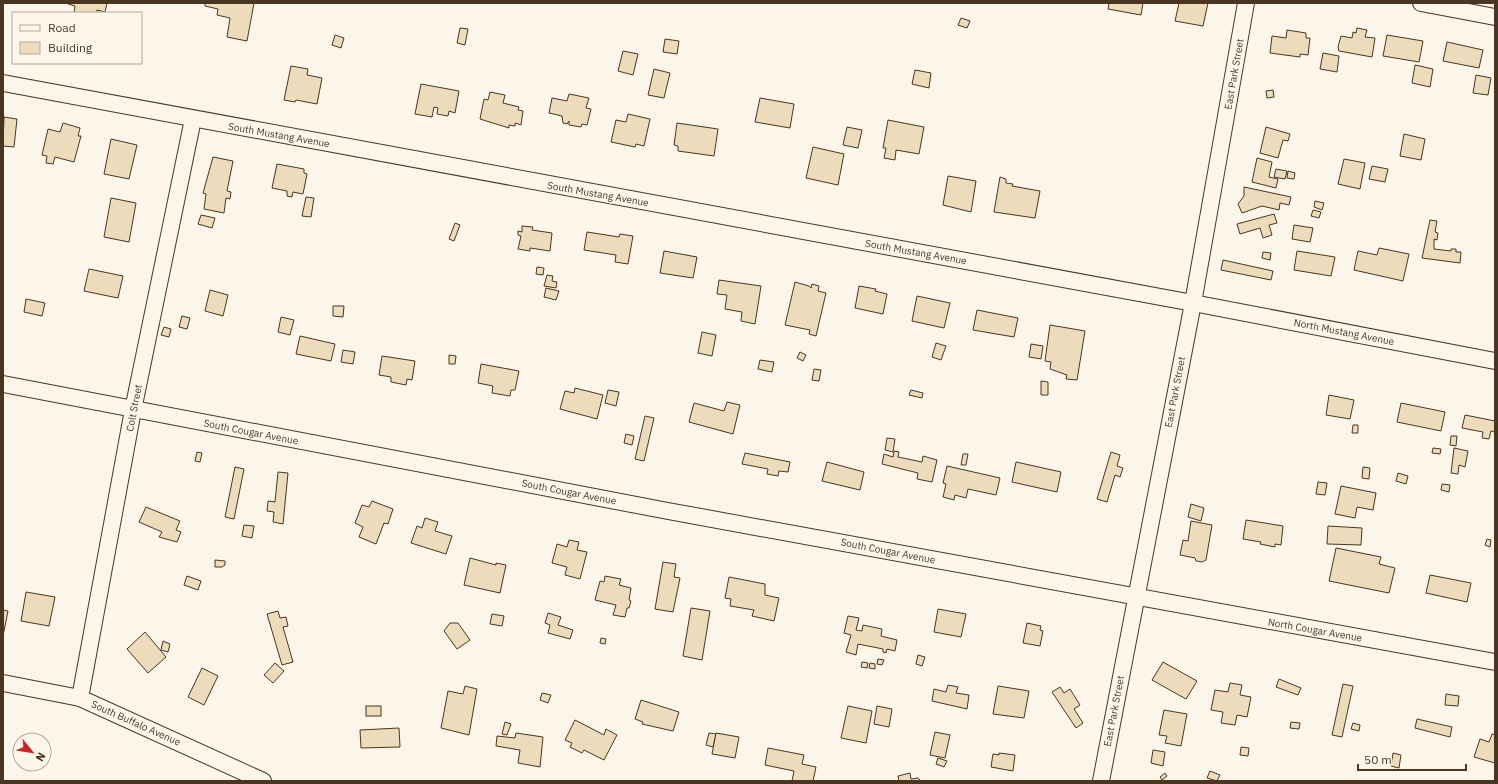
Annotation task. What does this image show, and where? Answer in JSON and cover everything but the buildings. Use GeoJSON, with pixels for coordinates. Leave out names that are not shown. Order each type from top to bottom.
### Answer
{"type":"FeatureCollection","features":[{"type":"Feature","properties":{"kind":"street","name":"East Park Street"},"geometry":{"type":"LineString","coordinates":[[1101,781],[1193,303],[1246,3]]}},
{"type":"Feature","properties":{"kind":"street"},"geometry":{"type":"LineString","coordinates":[[1421,3],[1495,17]]}},
{"type":"Feature","properties":{"kind":"street","name":"South Mustang Avenue"},"geometry":{"type":"LineString","coordinates":[[3,83],[1193,303]]}},
{"type":"Feature","properties":{"kind":"street","name":"Colt Street"},"geometry":{"type":"LineString","coordinates":[[80,698],[133,410],[193,119]]}},
{"type":"Feature","properties":{"kind":"street","name":"North Mustang Avenue"},"geometry":{"type":"LineString","coordinates":[[1193,303],[1495,361]]}},
{"type":"Feature","properties":{"kind":"street","name":"South Cougar Avenue"},"geometry":{"type":"LineString","coordinates":[[3,384],[133,410],[1136,598]]}},
{"type":"Feature","properties":{"kind":"street","name":"North Cougar Avenue"},"geometry":{"type":"LineString","coordinates":[[1136,598],[1495,662]]}},
{"type":"Feature","properties":{"kind":"street","name":"South Buffalo Avenue"},"geometry":{"type":"LineString","coordinates":[[3,682],[80,698],[263,781]]}}]}
